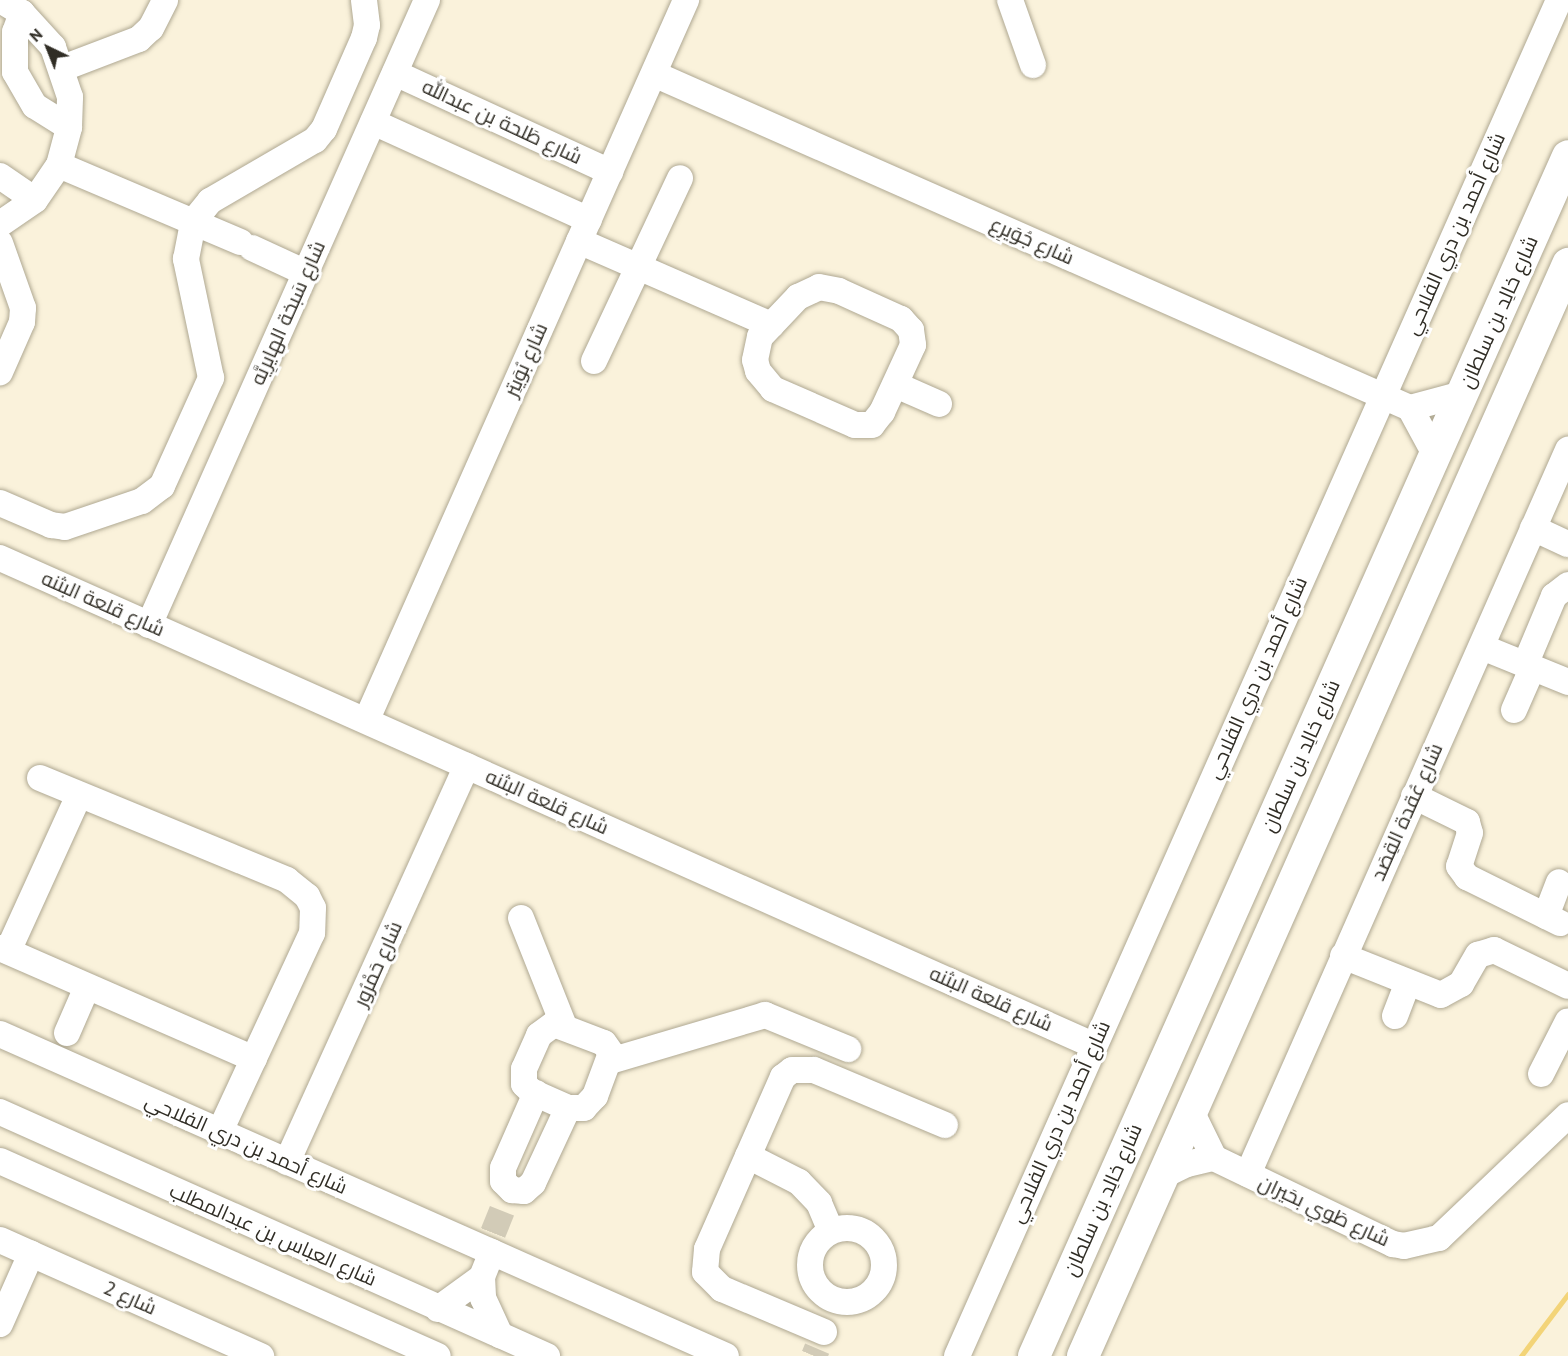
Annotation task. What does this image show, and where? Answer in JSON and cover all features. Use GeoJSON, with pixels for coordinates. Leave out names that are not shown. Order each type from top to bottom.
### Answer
{"type":"FeatureCollection","features":[{"type":"Feature","properties":{"kind":"main road","name":"شارع خالِد بن سلطان"},"geometry":{"type":"LineString","coordinates":[[1034,1356],[1568,156]]}},
{"type":"Feature","properties":{"kind":"main road"},"geometry":{"type":"LineString","coordinates":[[1083,1356],[1568,264]]}},
{"type":"Feature","properties":{"kind":"main road"},"geometry":{"type":"LineString","coordinates":[[1017,1356],[1053,1286],[1085,1241]]}},
{"type":"Feature","properties":{"kind":"street"},"geometry":{"type":"LineString","coordinates":[[0,0],[22,13],[53,47],[63,68],[70,98],[69,127],[59,165],[35,200],[0,224]]}},
{"type":"Feature","properties":{"kind":"street"},"geometry":{"type":"LineString","coordinates":[[63,68],[139,39],[151,28],[165,0]]}},
{"type":"Feature","properties":{"kind":"street"},"geometry":{"type":"LineString","coordinates":[[0,503],[51,525],[65,527],[142,501],[169,475],[211,378],[186,259],[193,222],[210,201],[315,140],[324,129],[364,38],[368,25],[364,0]]}},
{"type":"Feature","properties":{"kind":"street","name":"شارع سَبخة الهايرِيَّه"},"geometry":{"type":"LineString","coordinates":[[149,625],[427,0]]}},
{"type":"Feature","properties":{"kind":"street","name":"شارع بُوَيتِر"},"geometry":{"type":"LineString","coordinates":[[367,720],[686,0]]}},
{"type":"Feature","properties":{"kind":"street"},"geometry":{"type":"LineString","coordinates":[[1010,0],[1033,65]]}},
{"type":"Feature","properties":{"kind":"street","name":"شارع أحمد بن دري الفلاحي"},"geometry":{"type":"LineString","coordinates":[[957,1356],[1559,0]]}},
{"type":"Feature","properties":{"kind":"street"},"geometry":{"type":"LineString","coordinates":[[22,13],[15,32],[15,72],[35,106],[69,127]]}},
{"type":"Feature","properties":{"kind":"street","name":"شارع طَلحة بن عبدالله"},"geometry":{"type":"LineString","coordinates":[[395,73],[610,172]]}},
{"type":"Feature","properties":{"kind":"street","name":"شارع جُوَيرِع"},"geometry":{"type":"LineString","coordinates":[[654,74],[1410,408]]}},
{"type":"Feature","properties":{"kind":"street"},"geometry":{"type":"LineString","coordinates":[[373,122],[584,230],[638,267],[771,325]]}},
{"type":"Feature","properties":{"kind":"street"},"geometry":{"type":"LineString","coordinates":[[59,165],[306,273]]}},
{"type":"Feature","properties":{"kind":"street"},"geometry":{"type":"LineString","coordinates":[[0,176],[35,200]]}},
{"type":"Feature","properties":{"kind":"street"},"geometry":{"type":"LineString","coordinates":[[594,361],[680,178]]}},
{"type":"Feature","properties":{"kind":"street"},"geometry":{"type":"LineString","coordinates":[[0,243],[23,308],[22,322],[0,372]]}},
{"type":"Feature","properties":{"kind":"street"},"geometry":{"type":"LineString","coordinates":[[819,287],[840,291],[901,320],[911,330],[913,345],[878,419],[864,427],[772,389],[764,381],[755,360],[760,337],[771,325],[798,297],[819,287]]}},
{"type":"Feature","properties":{"kind":"street"},"geometry":{"type":"LineString","coordinates":[[896,385],[939,404]]}},
{"type":"Feature","properties":{"kind":"street"},"geometry":{"type":"LineString","coordinates":[[1435,454],[1410,408],[1462,394]]}},
{"type":"Feature","properties":{"kind":"street","name":"شارع عُقدة القِصَد"},"geometry":{"type":"LineString","coordinates":[[1248,1174],[1568,450]]}},
{"type":"Feature","properties":{"kind":"street"},"geometry":{"type":"LineString","coordinates":[[1533,528],[1568,544]]}},
{"type":"Feature","properties":{"kind":"street","name":"شارع قلعة البثنه"},"geometry":{"type":"LineString","coordinates":[[0,558],[1094,1045]]}},
{"type":"Feature","properties":{"kind":"street"},"geometry":{"type":"LineString","coordinates":[[1514,710],[1554,596],[1568,585]]}},
{"type":"Feature","properties":{"kind":"street"},"geometry":{"type":"LineString","coordinates":[[1482,647],[1568,682]]}},
{"type":"Feature","properties":{"kind":"street","name":"شارع حَمْرُور"},"geometry":{"type":"LineString","coordinates":[[287,1162],[467,766]]}},
{"type":"Feature","properties":{"kind":"street"},"geometry":{"type":"LineString","coordinates":[[40,778],[288,880],[307,896],[313,908],[312,933],[219,1133]]}},
{"type":"Feature","properties":{"kind":"street"},"geometry":{"type":"LineString","coordinates":[[79,795],[4,950],[254,1059]]}},
{"type":"Feature","properties":{"kind":"street"},"geometry":{"type":"LineString","coordinates":[[1414,796],[1467,822],[1470,833],[1460,866],[1467,878],[1553,919],[1559,882]]}},
{"type":"Feature","properties":{"kind":"street"},"geometry":{"type":"LineString","coordinates":[[521,918],[564,1026]]}},
{"type":"Feature","properties":{"kind":"street"},"geometry":{"type":"LineString","coordinates":[[1343,956],[1433,993],[1449,994],[1461,984],[1478,955],[1494,950],[1568,986]]}},
{"type":"Feature","properties":{"kind":"street"},"geometry":{"type":"LineString","coordinates":[[1395,1016],[1408,982]]}},
{"type":"Feature","properties":{"kind":"street"},"geometry":{"type":"LineString","coordinates":[[62,1046],[87,987]]}},
{"type":"Feature","properties":{"kind":"street"},"geometry":{"type":"LineString","coordinates":[[610,1061],[765,1015],[848,1048]]}},
{"type":"Feature","properties":{"kind":"street"},"geometry":{"type":"LineString","coordinates":[[1541,1074],[1568,1021]]}},
{"type":"Feature","properties":{"kind":"street"},"geometry":{"type":"LineString","coordinates":[[549,1026],[564,1026],[607,1046],[610,1061],[588,1105],[568,1108],[536,1093],[524,1084],[524,1069],[541,1031],[549,1026]]}},
{"type":"Feature","properties":{"kind":"street","name":"شارع أحمد بن دري الفلاحي"},"geometry":{"type":"LineString","coordinates":[[0,1034],[62,1046],[219,1133],[287,1162],[497,1227],[726,1356]]}},
{"type":"Feature","properties":{"kind":"street"},"geometry":{"type":"LineString","coordinates":[[837,1301],[820,1341],[722,1289],[705,1272],[707,1249],[783,1077],[792,1070],[814,1070],[945,1125]]}},
{"type":"Feature","properties":{"kind":"street"},"geometry":{"type":"LineString","coordinates":[[500,1335],[485,1308],[482,1277],[497,1227],[501,1174],[536,1093]]}},
{"type":"Feature","properties":{"kind":"street"},"geometry":{"type":"LineString","coordinates":[[497,1227],[524,1191],[533,1183],[568,1108]]}},
{"type":"Feature","properties":{"kind":"street","name":"شارع العباس بن عبدالمطلب"},"geometry":{"type":"LineString","coordinates":[[0,1112],[547,1356]]}},
{"type":"Feature","properties":{"kind":"street"},"geometry":{"type":"LineString","coordinates":[[1162,1176],[1187,1164],[1214,1158],[1192,1113]]}},
{"type":"Feature","properties":{"kind":"street","name":"شارع طَوي بحَيران"},"geometry":{"type":"LineString","coordinates":[[1214,1158],[1393,1244],[1415,1246],[1439,1238],[1568,1115]]}},
{"type":"Feature","properties":{"kind":"street"},"geometry":{"type":"LineString","coordinates":[[748,1156],[799,1182],[819,1203],[831,1231]]}},
{"type":"Feature","properties":{"kind":"street"},"geometry":{"type":"LineString","coordinates":[[0,1161],[438,1356]]}},
{"type":"Feature","properties":{"kind":"street"},"geometry":{"type":"LineString","coordinates":[[853,1228],[872,1236],[885,1262],[877,1289],[866,1298],[837,1301],[824,1294],[814,1283],[810,1268],[815,1246],[831,1231],[853,1228]]}},
{"type":"Feature","properties":{"kind":"street","name":"شارع 2"},"geometry":{"type":"LineString","coordinates":[[0,1240],[261,1356]]}},
{"type":"Feature","properties":{"kind":"street"},"geometry":{"type":"LineString","coordinates":[[0,1324],[31,1254]]}},
{"type":"Feature","properties":{"kind":"street"},"geometry":{"type":"LineString","coordinates":[[438,1309],[482,1277]]}},
{"type":"Feature","properties":{"kind":"waterway"},"geometry":{"type":"LineString","coordinates":[[1521,1356],[1568,1294]]}},
{"type":"Feature","properties":{"kind":"tunnel"},"geometry":{"type":"LineString","coordinates":[[493,1233],[502,1211]]}},
{"type":"Feature","properties":{"kind":"tunnel"},"geometry":{"type":"LineString","coordinates":[[814,1356],[817,1349]]}}]}
